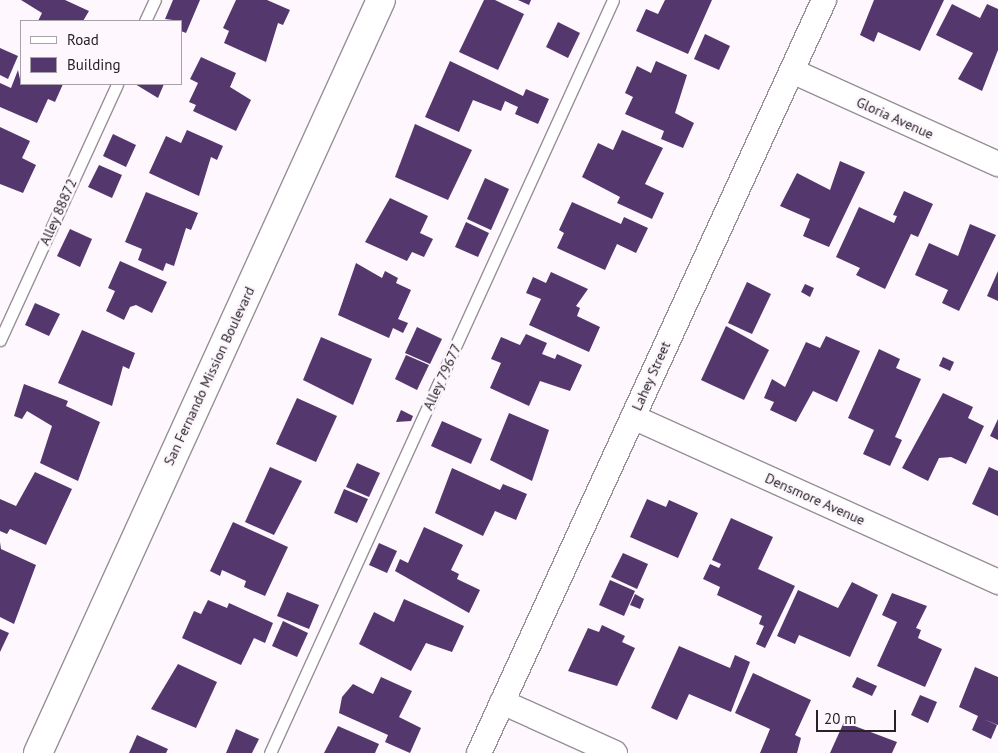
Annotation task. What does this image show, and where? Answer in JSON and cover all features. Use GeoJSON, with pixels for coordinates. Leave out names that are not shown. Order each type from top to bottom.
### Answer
{"type":"FeatureCollection","features":[{"type":"Feature","properties":{"kind":"main road","name":"San Fernando Mission Boulevard"},"geometry":{"type":"LineString","coordinates":[[38,753],[381,0]]}},
{"type":"Feature","properties":{"kind":"street","name":"Lahey Street"},"geometry":{"type":"LineString","coordinates":[[479,753],[824,0]]}},
{"type":"Feature","properties":{"kind":"street","name":"Gloria Avenue"},"geometry":{"type":"LineString","coordinates":[[792,71],[998,164]]}},
{"type":"Feature","properties":{"kind":"street","name":"Densmore Avenue"},"geometry":{"type":"LineString","coordinates":[[633,416],[998,582]]}},
{"type":"Feature","properties":{"kind":"street"},"geometry":{"type":"LineString","coordinates":[[502,702],[615,753]]}},
{"type":"Feature","properties":{"kind":"lane"},"geometry":{"type":"LineString","coordinates":[[145,20],[155,0]]}},
{"type":"Feature","properties":{"kind":"lane","name":"Alley 79677"},"geometry":{"type":"LineString","coordinates":[[270,753],[614,0]]}},
{"type":"Feature","properties":{"kind":"lane","name":"Alley 88872"},"geometry":{"type":"LineString","coordinates":[[0,340],[117,85]]}},
{"type":"Feature","properties":{"kind":"building"},"geometry":{"type":"Polygon","coordinates":[[[21,0],[65,0],[89,11],[84,20],[38,20],[42,13],[21,0]]]}},
{"type":"Feature","properties":{"kind":"building"},"geometry":{"type":"Polygon","coordinates":[[[173,0],[200,0],[186,33],[182,31],[182,20],[165,19],[173,0]]]}},
{"type":"Feature","properties":{"kind":"building"},"geometry":{"type":"Polygon","coordinates":[[[236,0],[267,0],[290,10],[283,25],[278,23],[266,62],[224,43],[229,31],[223,28],[236,0]]]}},
{"type":"Feature","properties":{"kind":"building"},"geometry":{"type":"Polygon","coordinates":[[[484,0],[495,0],[524,14],[498,70],[459,52],[484,0]]]}},
{"type":"Feature","properties":{"kind":"building"},"geometry":{"type":"Polygon","coordinates":[[[518,0],[531,0],[529,5],[518,0]]]}},
{"type":"Feature","properties":{"kind":"building"},"geometry":{"type":"Polygon","coordinates":[[[665,0],[712,0],[688,54],[636,31],[646,9],[658,14],[665,0]]]}},
{"type":"Feature","properties":{"kind":"building"},"geometry":{"type":"Polygon","coordinates":[[[874,0],[944,0],[920,51],[878,32],[874,42],[860,35],[874,0]]]}},
{"type":"Feature","properties":{"kind":"building"},"geometry":{"type":"Polygon","coordinates":[[[952,4],[980,18],[987,4],[998,9],[998,50],[982,91],[958,79],[973,53],[936,35],[952,4]]]}},
{"type":"Feature","properties":{"kind":"building"},"geometry":{"type":"Polygon","coordinates":[[[558,22],[580,33],[568,58],[546,47],[558,22]]]}},
{"type":"Feature","properties":{"kind":"building"},"geometry":{"type":"Polygon","coordinates":[[[705,34],[730,46],[719,70],[694,59],[705,34]]]}},
{"type":"Feature","properties":{"kind":"building"},"geometry":{"type":"Polygon","coordinates":[[[0,48],[18,56],[8,79],[0,75],[0,48]]]}},
{"type":"Feature","properties":{"kind":"building"},"geometry":{"type":"Polygon","coordinates":[[[201,57],[236,73],[230,87],[251,100],[236,131],[193,111],[196,105],[189,102],[198,83],[190,79],[201,57]]]}},
{"type":"Feature","properties":{"kind":"building"},"geometry":{"type":"Polygon","coordinates":[[[450,61],[523,96],[526,89],[549,99],[538,124],[515,114],[518,107],[505,101],[501,111],[473,100],[459,132],[425,117],[450,61]]]}},
{"type":"Feature","properties":{"kind":"building"},"geometry":{"type":"Polygon","coordinates":[[[656,61],[687,75],[675,113],[694,123],[683,148],[661,139],[664,131],[625,114],[633,97],[625,93],[637,66],[651,73],[656,61]]]}},
{"type":"Feature","properties":{"kind":"building"},"geometry":{"type":"Polygon","coordinates":[[[18,70],[20,85],[63,85],[55,102],[48,99],[37,123],[0,107],[0,83],[11,88],[18,70]]]}},
{"type":"Feature","properties":{"kind":"building"},"geometry":{"type":"Polygon","coordinates":[[[137,85],[164,85],[158,98],[137,85]]]}},
{"type":"Feature","properties":{"kind":"building"},"geometry":{"type":"Polygon","coordinates":[[[415,124],[472,150],[448,200],[395,177],[415,124]]]}},
{"type":"Feature","properties":{"kind":"building"},"geometry":{"type":"Polygon","coordinates":[[[0,127],[30,141],[22,158],[36,165],[23,193],[0,184],[0,127]]]}},
{"type":"Feature","properties":{"kind":"building"},"geometry":{"type":"Polygon","coordinates":[[[187,130],[223,146],[217,160],[211,157],[199,196],[149,173],[166,136],[181,143],[187,130]]]}},
{"type":"Feature","properties":{"kind":"building"},"geometry":{"type":"Polygon","coordinates":[[[622,130],[663,148],[645,184],[664,193],[652,219],[617,203],[620,197],[582,177],[598,143],[613,150],[622,130]]]}},
{"type":"Feature","properties":{"kind":"building"},"geometry":{"type":"Polygon","coordinates":[[[113,134],[136,145],[126,167],[103,156],[113,134]]]}},
{"type":"Feature","properties":{"kind":"building"},"geometry":{"type":"Polygon","coordinates":[[[840,161],[865,172],[829,247],[803,236],[810,219],[780,206],[797,173],[830,190],[840,161]]]}},
{"type":"Feature","properties":{"kind":"building"},"geometry":{"type":"Polygon","coordinates":[[[99,165],[122,175],[112,198],[88,187],[99,165]]]}},
{"type":"Feature","properties":{"kind":"building"},"geometry":{"type":"Polygon","coordinates":[[[485,178],[509,189],[491,230],[467,219],[485,178]]]}},
{"type":"Feature","properties":{"kind":"building"},"geometry":{"type":"Polygon","coordinates":[[[904,191],[933,204],[918,237],[911,234],[885,289],[856,275],[860,268],[836,257],[859,207],[894,223],[897,216],[893,215],[904,191]]]}},
{"type":"Feature","properties":{"kind":"building"},"geometry":{"type":"Polygon","coordinates":[[[146,192],[198,213],[191,230],[186,228],[174,266],[166,263],[163,271],[138,260],[142,249],[125,242],[146,192]]]}},
{"type":"Feature","properties":{"kind":"building"},"geometry":{"type":"Polygon","coordinates":[[[390,198],[428,216],[420,233],[433,239],[424,257],[412,252],[407,261],[365,242],[390,198]]]}},
{"type":"Feature","properties":{"kind":"building"},"geometry":{"type":"Polygon","coordinates":[[[572,202],[621,224],[624,217],[648,228],[636,253],[617,244],[605,270],[557,248],[564,233],[559,230],[572,202]]]}},
{"type":"Feature","properties":{"kind":"building"},"geometry":{"type":"Polygon","coordinates":[[[466,222],[489,233],[478,257],[455,247],[466,222]]]}},
{"type":"Feature","properties":{"kind":"building"},"geometry":{"type":"Polygon","coordinates":[[[970,224],[996,235],[959,311],[942,303],[948,290],[915,275],[929,243],[958,256],[970,224]]]}},
{"type":"Feature","properties":{"kind":"building"},"geometry":{"type":"Polygon","coordinates":[[[70,229],[92,239],[80,267],[57,256],[70,229]]]}},
{"type":"Feature","properties":{"kind":"building"},"geometry":{"type":"Polygon","coordinates":[[[120,261],[167,282],[152,313],[136,305],[130,307],[124,320],[106,311],[115,291],[108,288],[120,261]]]}},
{"type":"Feature","properties":{"kind":"building"},"geometry":{"type":"Polygon","coordinates":[[[356,263],[382,278],[385,271],[398,278],[396,283],[411,290],[398,319],[408,323],[403,333],[393,328],[389,338],[338,315],[356,263]]]}},
{"type":"Feature","properties":{"kind":"building"},"geometry":{"type":"Polygon","coordinates":[[[998,271],[998,301],[987,296],[998,271]]]}},
{"type":"Feature","properties":{"kind":"building"},"geometry":{"type":"Polygon","coordinates":[[[551,272],[588,289],[576,306],[580,308],[577,316],[600,327],[589,352],[529,325],[541,299],[526,293],[533,277],[546,283],[551,272]]]}},
{"type":"Feature","properties":{"kind":"building"},"geometry":{"type":"Polygon","coordinates":[[[747,282],[771,294],[752,334],[728,323],[747,282]]]}},
{"type":"Feature","properties":{"kind":"building"},"geometry":{"type":"Polygon","coordinates":[[[805,284],[814,288],[810,297],[801,292],[805,284]]]}},
{"type":"Feature","properties":{"kind":"building"},"geometry":{"type":"Polygon","coordinates":[[[35,303],[60,314],[49,336],[25,325],[35,303]]]}},
{"type":"Feature","properties":{"kind":"building"},"geometry":{"type":"Polygon","coordinates":[[[726,326],[769,350],[744,400],[701,380],[726,326]]]}},
{"type":"Feature","properties":{"kind":"building"},"geometry":{"type":"Polygon","coordinates":[[[417,327],[442,339],[430,364],[405,353],[417,327]]]}},
{"type":"Feature","properties":{"kind":"building"},"geometry":{"type":"Polygon","coordinates":[[[82,330],[135,353],[129,369],[123,366],[112,406],[58,383],[82,330]]]}},
{"type":"Feature","properties":{"kind":"building"},"geometry":{"type":"Polygon","coordinates":[[[526,334],[547,343],[542,354],[555,359],[557,354],[582,365],[570,391],[540,381],[529,406],[490,388],[501,363],[491,359],[501,337],[520,345],[526,334]]]}},
{"type":"Feature","properties":{"kind":"building"},"geometry":{"type":"Polygon","coordinates":[[[826,336],[860,351],[837,402],[813,391],[796,422],[770,410],[774,402],[764,398],[772,379],[785,387],[806,342],[820,348],[826,336]]]}},
{"type":"Feature","properties":{"kind":"building"},"geometry":{"type":"Polygon","coordinates":[[[321,337],[372,359],[353,405],[303,380],[321,337]]]}},
{"type":"Feature","properties":{"kind":"building"},"geometry":{"type":"Polygon","coordinates":[[[879,349],[900,359],[896,368],[921,379],[895,437],[902,440],[890,466],[863,454],[874,430],[848,418],[879,349]]]}},
{"type":"Feature","properties":{"kind":"building"},"geometry":{"type":"Polygon","coordinates":[[[406,355],[429,365],[417,390],[395,379],[406,355]]]}},
{"type":"Feature","properties":{"kind":"building"},"geometry":{"type":"Polygon","coordinates":[[[943,357],[954,362],[950,371],[939,366],[943,357]]]}},
{"type":"Feature","properties":{"kind":"building"},"geometry":{"type":"Polygon","coordinates":[[[24,384],[68,401],[66,406],[100,422],[78,481],[40,463],[52,426],[27,411],[22,419],[14,416],[24,384]]]}},
{"type":"Feature","properties":{"kind":"building"},"geometry":{"type":"Polygon","coordinates":[[[943,393],[973,407],[968,418],[984,426],[966,464],[951,457],[939,458],[928,481],[902,468],[943,393]]]}},
{"type":"Feature","properties":{"kind":"building"},"geometry":{"type":"Polygon","coordinates":[[[297,398],[337,416],[316,462],[276,444],[297,398]]]}},
{"type":"Feature","properties":{"kind":"building"},"geometry":{"type":"Polygon","coordinates":[[[401,410],[413,416],[411,421],[396,422],[401,410]]]}},
{"type":"Feature","properties":{"kind":"building"},"geometry":{"type":"Polygon","coordinates":[[[509,413],[549,430],[532,481],[490,460],[509,413]]]}},
{"type":"Feature","properties":{"kind":"building"},"geometry":{"type":"Polygon","coordinates":[[[998,419],[998,440],[990,436],[998,419]]]}},
{"type":"Feature","properties":{"kind":"building"},"geometry":{"type":"Polygon","coordinates":[[[442,421],[482,439],[471,464],[431,446],[442,421]]]}},
{"type":"Feature","properties":{"kind":"building"},"geometry":{"type":"Polygon","coordinates":[[[357,463],[380,473],[369,497],[346,487],[357,463]]]}},
{"type":"Feature","properties":{"kind":"building"},"geometry":{"type":"Polygon","coordinates":[[[270,467],[302,481],[274,535],[245,522],[270,467]]]}},
{"type":"Feature","properties":{"kind":"building"},"geometry":{"type":"Polygon","coordinates":[[[989,467],[998,471],[998,516],[972,504],[989,467]]]}},
{"type":"Feature","properties":{"kind":"building"},"geometry":{"type":"Polygon","coordinates":[[[452,468],[500,490],[503,484],[527,494],[516,520],[495,511],[483,536],[435,513],[452,468]]]}},
{"type":"Feature","properties":{"kind":"building"},"geometry":{"type":"Polygon","coordinates":[[[35,472],[72,489],[46,545],[10,529],[7,534],[0,531],[0,499],[16,506],[35,472]]]}},
{"type":"Feature","properties":{"kind":"building"},"geometry":{"type":"Polygon","coordinates":[[[344,489],[368,499],[357,523],[334,513],[344,489]]]}},
{"type":"Feature","properties":{"kind":"building"},"geometry":{"type":"Polygon","coordinates":[[[647,499],[666,507],[669,500],[698,513],[678,558],[630,537],[647,499]]]}},
{"type":"Feature","properties":{"kind":"building"},"geometry":{"type":"Polygon","coordinates":[[[731,518],[773,537],[758,569],[795,586],[765,648],[756,644],[764,626],[759,624],[762,616],[717,595],[720,587],[703,579],[710,564],[719,568],[721,564],[712,560],[731,518]]]}},
{"type":"Feature","properties":{"kind":"building"},"geometry":{"type":"Polygon","coordinates":[[[233,522],[288,547],[265,596],[244,587],[246,581],[222,570],[220,576],[210,571],[233,522]]]}},
{"type":"Feature","properties":{"kind":"building"},"geometry":{"type":"Polygon","coordinates":[[[424,527],[463,545],[451,570],[459,574],[457,579],[480,590],[469,613],[395,571],[400,559],[408,563],[424,527]]]}},
{"type":"Feature","properties":{"kind":"building"},"geometry":{"type":"Polygon","coordinates":[[[0,542],[1,549],[36,565],[14,624],[0,617],[0,542]]]}},
{"type":"Feature","properties":{"kind":"building"},"geometry":{"type":"Polygon","coordinates":[[[379,543],[397,551],[387,573],[369,565],[379,543]]]}},
{"type":"Feature","properties":{"kind":"building"},"geometry":{"type":"Polygon","coordinates":[[[623,553],[648,564],[637,589],[611,577],[623,553]]]}},
{"type":"Feature","properties":{"kind":"building"},"geometry":{"type":"Polygon","coordinates":[[[610,580],[635,591],[624,616],[599,605],[610,580]]]}},
{"type":"Feature","properties":{"kind":"building"},"geometry":{"type":"Polygon","coordinates":[[[852,582],[878,595],[850,657],[799,635],[795,644],[777,636],[798,590],[838,608],[852,582]]]}},
{"type":"Feature","properties":{"kind":"building"},"geometry":{"type":"Polygon","coordinates":[[[287,592],[319,605],[309,629],[277,616],[287,592]]]}},
{"type":"Feature","properties":{"kind":"building"},"geometry":{"type":"Polygon","coordinates":[[[892,593],[927,606],[916,628],[921,630],[918,638],[942,649],[925,687],[877,666],[897,622],[882,615],[892,593]]]}},
{"type":"Feature","properties":{"kind":"building"},"geometry":{"type":"Polygon","coordinates":[[[635,594],[644,599],[640,609],[630,605],[635,594]]]}},
{"type":"Feature","properties":{"kind":"building"},"geometry":{"type":"Polygon","coordinates":[[[404,599],[464,626],[452,652],[426,643],[411,671],[359,644],[374,612],[394,622],[404,599]]]}},
{"type":"Feature","properties":{"kind":"building"},"geometry":{"type":"Polygon","coordinates":[[[208,600],[227,608],[229,603],[273,623],[265,643],[254,638],[241,665],[182,638],[194,611],[201,614],[208,600]]]}},
{"type":"Feature","properties":{"kind":"building"},"geometry":{"type":"Polygon","coordinates":[[[283,621],[308,633],[297,657],[272,646],[283,621]]]}},
{"type":"Feature","properties":{"kind":"building"},"geometry":{"type":"Polygon","coordinates":[[[602,625],[625,636],[622,642],[635,648],[617,686],[568,671],[588,628],[599,632],[602,625]]]}},
{"type":"Feature","properties":{"kind":"building"},"geometry":{"type":"Polygon","coordinates":[[[0,629],[9,633],[0,652],[0,629]]]}},
{"type":"Feature","properties":{"kind":"building"},"geometry":{"type":"Polygon","coordinates":[[[679,646],[730,668],[735,655],[750,662],[731,712],[689,694],[677,720],[651,708],[679,646]]]}},
{"type":"Feature","properties":{"kind":"building"},"geometry":{"type":"Polygon","coordinates":[[[178,664],[217,682],[196,728],[151,709],[178,664]]]}},
{"type":"Feature","properties":{"kind":"building"},"geometry":{"type":"Polygon","coordinates":[[[975,667],[998,677],[998,725],[983,719],[997,725],[991,739],[972,730],[978,716],[959,707],[975,667]]]}},
{"type":"Feature","properties":{"kind":"building"},"geometry":{"type":"Polygon","coordinates":[[[753,673],[811,700],[795,735],[801,738],[797,753],[760,753],[770,729],[735,713],[753,673]]]}},
{"type":"Feature","properties":{"kind":"building"},"geometry":{"type":"Polygon","coordinates":[[[381,677],[412,691],[399,717],[421,728],[410,753],[385,742],[388,735],[339,713],[342,697],[353,684],[373,694],[381,677]]]}},
{"type":"Feature","properties":{"kind":"building"},"geometry":{"type":"Polygon","coordinates":[[[857,677],[877,686],[872,696],[852,687],[857,677]]]}},
{"type":"Feature","properties":{"kind":"building"},"geometry":{"type":"Polygon","coordinates":[[[920,695],[937,702],[928,723],[911,715],[920,695]]]}},
{"type":"Feature","properties":{"kind":"building"},"geometry":{"type":"Polygon","coordinates":[[[844,722],[897,742],[892,753],[830,753],[844,722]]]}},
{"type":"Feature","properties":{"kind":"building"},"geometry":{"type":"Polygon","coordinates":[[[338,726],[379,744],[375,753],[324,753],[338,726]]]}},
{"type":"Feature","properties":{"kind":"building"},"geometry":{"type":"Polygon","coordinates":[[[236,729],[259,739],[252,753],[226,753],[236,729]]]}},
{"type":"Feature","properties":{"kind":"building"},"geometry":{"type":"Polygon","coordinates":[[[137,735],[168,749],[166,753],[129,753],[137,735]]]}}]}
